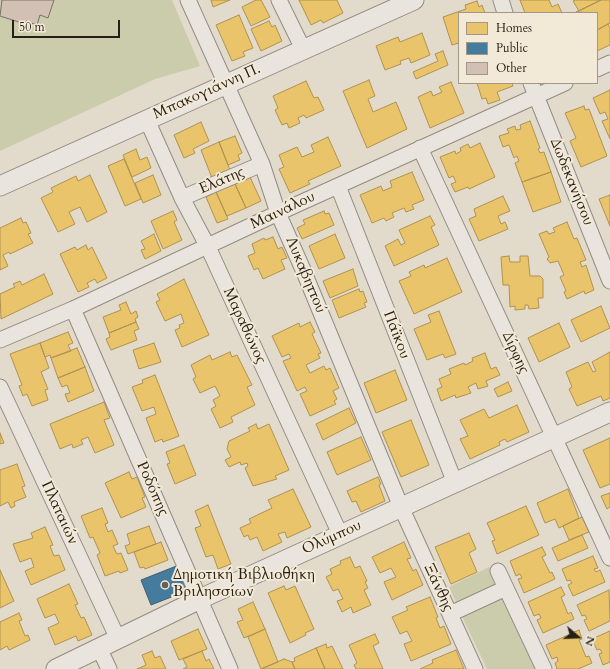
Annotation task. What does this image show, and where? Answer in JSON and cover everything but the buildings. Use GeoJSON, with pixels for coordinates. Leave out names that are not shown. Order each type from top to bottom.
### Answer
{"type":"FeatureCollection","features":[{"type":"Feature","properties":{"kind":"street","name":"Λυκαβηττού"},"geometry":{"type":"LineString","coordinates":[[188,0],[227,83],[262,164],[278,213],[304,272],[401,507]]}},
{"type":"Feature","properties":{"kind":"street"},"geometry":{"type":"LineString","coordinates":[[279,0],[303,49]]}},
{"type":"Feature","properties":{"kind":"street"},"geometry":{"type":"LineString","coordinates":[[501,0],[506,12]]}},
{"type":"Feature","properties":{"kind":"street","name":"Μπακογιάννη Π."},"geometry":{"type":"LineString","coordinates":[[0,186],[303,49],[403,2]]}},
{"type":"Feature","properties":{"kind":"street"},"geometry":{"type":"LineString","coordinates":[[598,69],[610,63]]}},
{"type":"Feature","properties":{"kind":"street","name":"Μαινάλου"},"geometry":{"type":"LineString","coordinates":[[0,340],[73,309],[420,148],[534,90],[561,84]]}},
{"type":"Feature","properties":{"kind":"street","name":"Δωδεκανήσου"},"geometry":{"type":"LineString","coordinates":[[534,90],[606,256],[610,281]]}},
{"type":"Feature","properties":{"kind":"street","name":"Μαραθώνος"},"geometry":{"type":"LineString","coordinates":[[147,120],[182,198],[208,247],[340,534]]}},
{"type":"Feature","properties":{"kind":"street","name":"Δίρφης"},"geometry":{"type":"LineString","coordinates":[[420,148],[610,558]]}},
{"type":"Feature","properties":{"kind":"street","name":"Ελάτης"},"geometry":{"type":"LineString","coordinates":[[182,198],[262,164]]}},
{"type":"Feature","properties":{"kind":"street","name":"Πάϊκου"},"geometry":{"type":"LineString","coordinates":[[338,186],[455,483]]}},
{"type":"Feature","properties":{"kind":"street","name":"Ροδόπης"},"geometry":{"type":"LineString","coordinates":[[73,309],[230,669]]}},
{"type":"Feature","properties":{"kind":"street","name":"Πλαταιών"},"geometry":{"type":"LineString","coordinates":[[0,387],[118,639]]}},
{"type":"Feature","properties":{"kind":"street","name":"Ολύμπου"},"geometry":{"type":"LineString","coordinates":[[56,669],[200,599],[340,534],[610,412]]}},
{"type":"Feature","properties":{"kind":"street","name":"Ξάνθης"},"geometry":{"type":"LineString","coordinates":[[401,507],[475,669]]}},
{"type":"Feature","properties":{"kind":"street"},"geometry":{"type":"LineString","coordinates":[[498,571],[544,669]]}},
{"type":"Feature","properties":{"kind":"street"},"geometry":{"type":"LineString","coordinates":[[450,614],[506,588]]}},
{"type":"Feature","properties":{"kind":"street"},"geometry":{"type":"LineString","coordinates":[[99,648],[109,669]]}},
{"type":"Feature","properties":{"kind":"green space"},"geometry":{"type":"Polygon","coordinates":[[[0,0],[172,0],[200,66],[155,79],[0,151],[0,0]]]}},
{"type":"Feature","properties":{"kind":"green space"},"geometry":{"type":"Polygon","coordinates":[[[489,567],[495,581],[495,585],[458,606],[449,587],[489,567]]]}},
{"type":"Feature","properties":{"kind":"green space"},"geometry":{"type":"Polygon","coordinates":[[[505,597],[538,669],[487,669],[462,616],[505,597]]]}},
{"type":"Feature","properties":{"kind":"place","name":"Δημοτική Βιβλιοθήκη Βριλησσίων"},"geometry":{"type":"Point","coordinates":[165,585]}}]}
